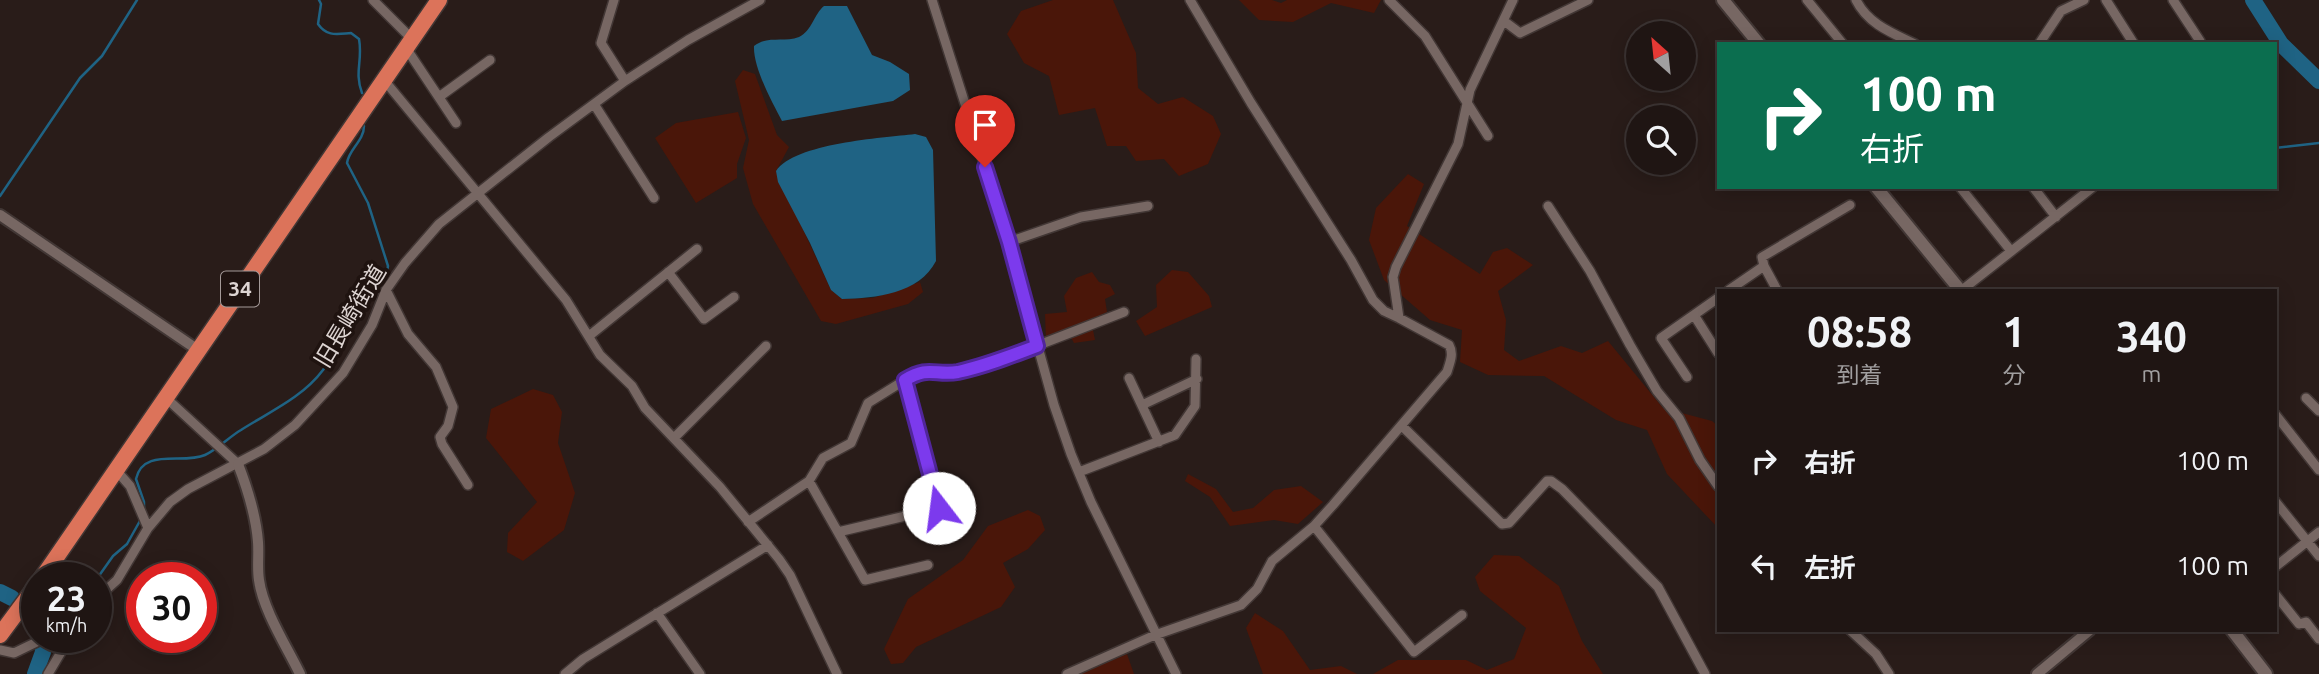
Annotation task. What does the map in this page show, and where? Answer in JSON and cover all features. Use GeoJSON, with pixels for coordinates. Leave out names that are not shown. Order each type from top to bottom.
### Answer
{"type":"FeatureCollection","features":[{"type":"Feature","properties":{"kind":"highway","name":"34"},"geometry":{"type":"LineString","coordinates":[[53,562],[439,0]]}},
{"type":"Feature","properties":{"kind":"highway"},"geometry":{"type":"LineString","coordinates":[[0,635],[21,607]]}},
{"type":"Feature","properties":{"kind":"main road"},"geometry":{"type":"LineString","coordinates":[[1723,0],[1757,42]]}},
{"type":"Feature","properties":{"kind":"main road"},"geometry":{"type":"LineString","coordinates":[[1878,189],[1960,289]]}},
{"type":"Feature","properties":{"kind":"main road"},"geometry":{"type":"LineString","coordinates":[[2234,632],[2266,674]]}},
{"type":"Feature","properties":{"kind":"street"},"geometry":{"type":"LineString","coordinates":[[373,0],[409,44],[456,123]]}},
{"type":"Feature","properties":{"kind":"street"},"geometry":{"type":"LineString","coordinates":[[614,0],[601,43],[625,81]]}},
{"type":"Feature","properties":{"kind":"street","name":"旧長崎街道"},"geometry":{"type":"LineString","coordinates":[[112,584],[148,528],[170,502],[188,489],[264,449],[295,425],[343,373],[372,326],[386,290],[439,225],[476,193],[625,81],[688,40],[761,0]]}},
{"type":"Feature","properties":{"kind":"street"},"geometry":{"type":"LineString","coordinates":[[932,0],[1009,242],[1054,405],[1091,502],[1176,674]]}},
{"type":"Feature","properties":{"kind":"street"},"geometry":{"type":"LineString","coordinates":[[1067,674],[1155,635],[1241,605],[1257,589],[1272,561],[1314,526],[1402,426],[1447,372],[1452,359],[1449,345],[1384,311],[1373,300],[1190,0]]}},
{"type":"Feature","properties":{"kind":"street"},"geometry":{"type":"LineString","coordinates":[[1390,0],[1425,36],[1488,136]]}},
{"type":"Feature","properties":{"kind":"street"},"geometry":{"type":"LineString","coordinates":[[1399,318],[1393,277],[1396,267],[1458,144],[1470,90],[1513,0]]}},
{"type":"Feature","properties":{"kind":"street"},"geometry":{"type":"LineString","coordinates":[[1504,22],[1520,33],[1588,0]]}},
{"type":"Feature","properties":{"kind":"street"},"geometry":{"type":"LineString","coordinates":[[1807,0],[1841,42]]}},
{"type":"Feature","properties":{"kind":"street"},"geometry":{"type":"LineString","coordinates":[[1856,0],[1876,25],[1911,42]]}},
{"type":"Feature","properties":{"kind":"street"},"geometry":{"type":"LineString","coordinates":[[2040,42],[2061,11],[2084,0]]}},
{"type":"Feature","properties":{"kind":"street"},"geometry":{"type":"LineString","coordinates":[[2106,0],[2133,42]]}},
{"type":"Feature","properties":{"kind":"street"},"geometry":{"type":"LineString","coordinates":[[2173,0],[2200,41]]}},
{"type":"Feature","properties":{"kind":"street"},"geometry":{"type":"LineString","coordinates":[[439,97],[490,60]]}},
{"type":"Feature","properties":{"kind":"street"},"geometry":{"type":"LineString","coordinates":[[384,80],[566,300],[600,355],[632,386],[645,408],[720,486],[768,545],[790,575],[837,674]]}},
{"type":"Feature","properties":{"kind":"street"},"geometry":{"type":"LineString","coordinates":[[594,104],[654,198]]}},
{"type":"Feature","properties":{"kind":"street"},"geometry":{"type":"LineString","coordinates":[[1961,189],[2011,251]]}},
{"type":"Feature","properties":{"kind":"street"},"geometry":{"type":"LineString","coordinates":[[2035,189],[2056,216]]}},
{"type":"Feature","properties":{"kind":"street"},"geometry":{"type":"LineString","coordinates":[[1962,289],[2090,189]]}},
{"type":"Feature","properties":{"kind":"street"},"geometry":{"type":"LineString","coordinates":[[1776,289],[1762,257],[1850,205]]}},
{"type":"Feature","properties":{"kind":"street"},"geometry":{"type":"LineString","coordinates":[[1009,242],[1082,217],[1149,206]]}},
{"type":"Feature","properties":{"kind":"street"},"geometry":{"type":"LineString","coordinates":[[1548,206],[1590,271],[1650,379],[1678,418],[1700,460],[1717,485]]}},
{"type":"Feature","properties":{"kind":"street"},"geometry":{"type":"LineString","coordinates":[[0,215],[198,350]]}},
{"type":"Feature","properties":{"kind":"street"},"geometry":{"type":"LineString","coordinates":[[589,336],[697,249]]}},
{"type":"Feature","properties":{"kind":"street"},"geometry":{"type":"LineString","coordinates":[[1730,289],[1764,266]]}},
{"type":"Feature","properties":{"kind":"street"},"geometry":{"type":"LineString","coordinates":[[668,272],[704,319],[734,297]]}},
{"type":"Feature","properties":{"kind":"street"},"geometry":{"type":"LineString","coordinates":[[386,290],[408,334],[436,368],[453,407],[448,426],[440,437],[468,485]]}},
{"type":"Feature","properties":{"kind":"street"},"geometry":{"type":"LineString","coordinates":[[1687,377],[1661,338],[1717,299]]}},
{"type":"Feature","properties":{"kind":"street"},"geometry":{"type":"LineString","coordinates":[[748,522],[809,481],[823,457],[851,443],[868,404],[905,380],[927,370],[954,373],[1000,360],[1124,312]]}},
{"type":"Feature","properties":{"kind":"street"},"geometry":{"type":"LineString","coordinates":[[1694,315],[1717,351]]}},
{"type":"Feature","properties":{"kind":"street"},"geometry":{"type":"LineString","coordinates":[[674,438],[766,346]]}},
{"type":"Feature","properties":{"kind":"street"},"geometry":{"type":"LineString","coordinates":[[1079,472],[1175,435],[1195,406],[1196,359]]}},
{"type":"Feature","properties":{"kind":"street"},"geometry":{"type":"LineString","coordinates":[[1129,378],[1159,442]]}},
{"type":"Feature","properties":{"kind":"street"},"geometry":{"type":"LineString","coordinates":[[1142,405],[1197,379]]}},
{"type":"Feature","properties":{"kind":"street"},"geometry":{"type":"LineString","coordinates":[[838,532],[939,508],[905,380]]}},
{"type":"Feature","properties":{"kind":"street"},"geometry":{"type":"LineString","coordinates":[[165,397],[238,464],[255,517],[259,582],[267,608],[300,674]]}},
{"type":"Feature","properties":{"kind":"street"},"geometry":{"type":"LineString","coordinates":[[2306,398],[2319,411]]}},
{"type":"Feature","properties":{"kind":"street"},"geometry":{"type":"LineString","coordinates":[[2277,417],[2319,470]]}},
{"type":"Feature","properties":{"kind":"street"},"geometry":{"type":"LineString","coordinates":[[1402,426],[1502,524],[1509,523],[1546,481],[1551,481],[1562,489],[1658,587],[1705,674]]}},
{"type":"Feature","properties":{"kind":"street"},"geometry":{"type":"LineString","coordinates":[[116,470],[130,486],[148,528]]}},
{"type":"Feature","properties":{"kind":"street"},"geometry":{"type":"LineString","coordinates":[[809,481],[865,580],[928,565]]}},
{"type":"Feature","properties":{"kind":"street"},"geometry":{"type":"LineString","coordinates":[[2277,504],[2319,556]]}},
{"type":"Feature","properties":{"kind":"street"},"geometry":{"type":"LineString","coordinates":[[1314,526],[1414,652],[1462,615]]}},
{"type":"Feature","properties":{"kind":"street"},"geometry":{"type":"LineString","coordinates":[[2277,565],[2319,532]]}},
{"type":"Feature","properties":{"kind":"street"},"geometry":{"type":"LineString","coordinates":[[565,674],[583,659],[768,545]]}},
{"type":"Feature","properties":{"kind":"street"},"geometry":{"type":"LineString","coordinates":[[2277,596],[2299,624],[2306,622],[2319,639]]}},
{"type":"Feature","properties":{"kind":"street"},"geometry":{"type":"LineString","coordinates":[[657,613],[700,674]]}},
{"type":"Feature","properties":{"kind":"street"},"geometry":{"type":"LineString","coordinates":[[1852,632],[1876,654],[1889,674]]}},
{"type":"Feature","properties":{"kind":"street"},"geometry":{"type":"LineString","coordinates":[[2037,674],[2087,632]]}},
{"type":"Feature","properties":{"kind":"street"},"geometry":{"type":"LineString","coordinates":[[0,650],[14,653],[21,650]]}},
{"type":"Feature","properties":{"kind":"street"},"geometry":{"type":"LineString","coordinates":[[48,674],[60,653]]}},
{"type":"Feature","properties":{"kind":"shaded area"},"geometry":{"type":"Polygon","coordinates":[[[1053,0],[1113,0],[1136,53],[1138,88],[1158,104],[1183,97],[1213,116],[1221,134],[1208,164],[1179,176],[1164,159],[1136,161],[1126,146],[1107,146],[1095,108],[1059,115],[1049,76],[1024,63],[1007,34],[1021,11],[1053,0]]]}},
{"type":"Feature","properties":{"kind":"shaded area"},"geometry":{"type":"Polygon","coordinates":[[[1239,0],[1272,0],[1281,3],[1287,0],[1381,0],[1374,13],[1331,3],[1293,22],[1259,20],[1239,0]]]}},
{"type":"Feature","properties":{"kind":"shaded area"},"geometry":{"type":"Polygon","coordinates":[[[743,70],[755,74],[777,135],[789,147],[776,171],[831,290],[842,299],[873,298],[920,282],[923,292],[908,304],[836,324],[821,321],[753,204],[743,168],[749,140],[735,81],[743,70]]]}},
{"type":"Feature","properties":{"kind":"shaded area"},"geometry":{"type":"Polygon","coordinates":[[[738,112],[746,138],[737,164],[737,178],[696,203],[655,138],[676,123],[738,112]]]}},
{"type":"Feature","properties":{"kind":"shaded area"},"geometry":{"type":"Polygon","coordinates":[[[1408,174],[1424,184],[1407,226],[1480,274],[1493,252],[1507,248],[1533,265],[1498,291],[1506,320],[1504,350],[1519,361],[1561,346],[1582,353],[1608,341],[1663,408],[1712,421],[1717,425],[1717,527],[1667,474],[1647,430],[1616,420],[1544,376],[1488,375],[1460,362],[1462,330],[1430,320],[1384,280],[1369,240],[1376,208],[1408,174]]]}},
{"type":"Feature","properties":{"kind":"shaded area"},"geometry":{"type":"Polygon","coordinates":[[[1172,270],[1188,272],[1209,296],[1212,307],[1145,336],[1136,321],[1157,307],[1156,285],[1172,270]]]}},
{"type":"Feature","properties":{"kind":"shaded area"},"geometry":{"type":"Polygon","coordinates":[[[1092,272],[1099,282],[1110,285],[1115,294],[1105,299],[1107,312],[1091,320],[1095,340],[1074,343],[1067,330],[1046,341],[1045,314],[1067,312],[1064,296],[1076,278],[1092,272]]]}},
{"type":"Feature","properties":{"kind":"shaded area"},"geometry":{"type":"Polygon","coordinates":[[[533,389],[553,395],[562,412],[558,443],[575,493],[564,530],[523,561],[507,552],[508,533],[537,502],[486,438],[491,409],[533,389]]]}},
{"type":"Feature","properties":{"kind":"shaded area"},"geometry":{"type":"Polygon","coordinates":[[[1188,474],[1216,489],[1233,512],[1253,508],[1274,490],[1301,486],[1323,502],[1298,524],[1274,520],[1230,526],[1210,497],[1185,481],[1188,474]]]}},
{"type":"Feature","properties":{"kind":"shaded area"},"geometry":{"type":"Polygon","coordinates":[[[1028,510],[1040,516],[1045,530],[1028,549],[1003,563],[1015,587],[1001,607],[916,647],[903,663],[891,664],[884,649],[908,599],[963,560],[988,526],[1028,510]]]}},
{"type":"Feature","properties":{"kind":"shaded area"},"geometry":{"type":"Polygon","coordinates":[[[1494,555],[1519,556],[1559,586],[1582,641],[1603,674],[1373,674],[1398,660],[1466,660],[1487,670],[1514,659],[1526,628],[1480,591],[1475,577],[1494,555]]]}},
{"type":"Feature","properties":{"kind":"shaded area"},"geometry":{"type":"Polygon","coordinates":[[[1255,613],[1283,631],[1310,670],[1341,666],[1357,674],[1263,674],[1246,628],[1255,613]]]}},
{"type":"Feature","properties":{"kind":"shaded area"},"geometry":{"type":"Polygon","coordinates":[[[1127,654],[1134,674],[1080,674],[1127,654]]]}},
{"type":"Feature","properties":{"kind":"water"},"geometry":{"type":"Polygon","coordinates":[[[824,6],[847,6],[872,55],[909,74],[910,90],[893,101],[782,121],[760,74],[754,46],[770,40],[799,37],[807,31],[824,6]]]}},
{"type":"Feature","properties":{"kind":"water"},"geometry":{"type":"Polygon","coordinates":[[[915,134],[926,137],[933,150],[936,261],[919,281],[908,287],[882,295],[842,299],[831,290],[778,182],[776,171],[801,154],[820,148],[915,134]]]}},
{"type":"Feature","properties":{"kind":"waterway"},"geometry":{"type":"LineString","coordinates":[[0,196],[80,78],[102,56],[137,0]]}},
{"type":"Feature","properties":{"kind":"waterway"},"geometry":{"type":"LineString","coordinates":[[319,0],[321,4],[318,24],[321,28],[333,34],[351,33],[359,39],[359,79],[362,93]]}},
{"type":"Feature","properties":{"kind":"waterway"},"geometry":{"type":"LineString","coordinates":[[2253,0],[2281,44],[2319,81]]}},
{"type":"Feature","properties":{"kind":"waterway"},"geometry":{"type":"LineString","coordinates":[[144,510],[136,479],[140,469],[155,460],[205,455],[305,389],[323,370],[356,313],[387,272],[388,266],[368,203],[347,163],[350,153],[362,136],[364,126]]}},
{"type":"Feature","properties":{"kind":"waterway"},"geometry":{"type":"LineString","coordinates":[[2277,148],[2319,143]]}},
{"type":"Feature","properties":{"kind":"waterway"},"geometry":{"type":"LineString","coordinates":[[109,562],[127,544],[141,519]]}},
{"type":"Feature","properties":{"kind":"waterway"},"geometry":{"type":"LineString","coordinates":[[0,592],[12,598]]}},
{"type":"Feature","properties":{"kind":"waterway"},"geometry":{"type":"LineString","coordinates":[[35,674],[43,653]]}},
{"type":"Feature","properties":{"kind":"route"},"geometry":{"type":"LineString","coordinates":[[939,508],[905,380],[913,374],[927,370],[954,373],[1037,346],[1009,242],[985,167]]}}]}
